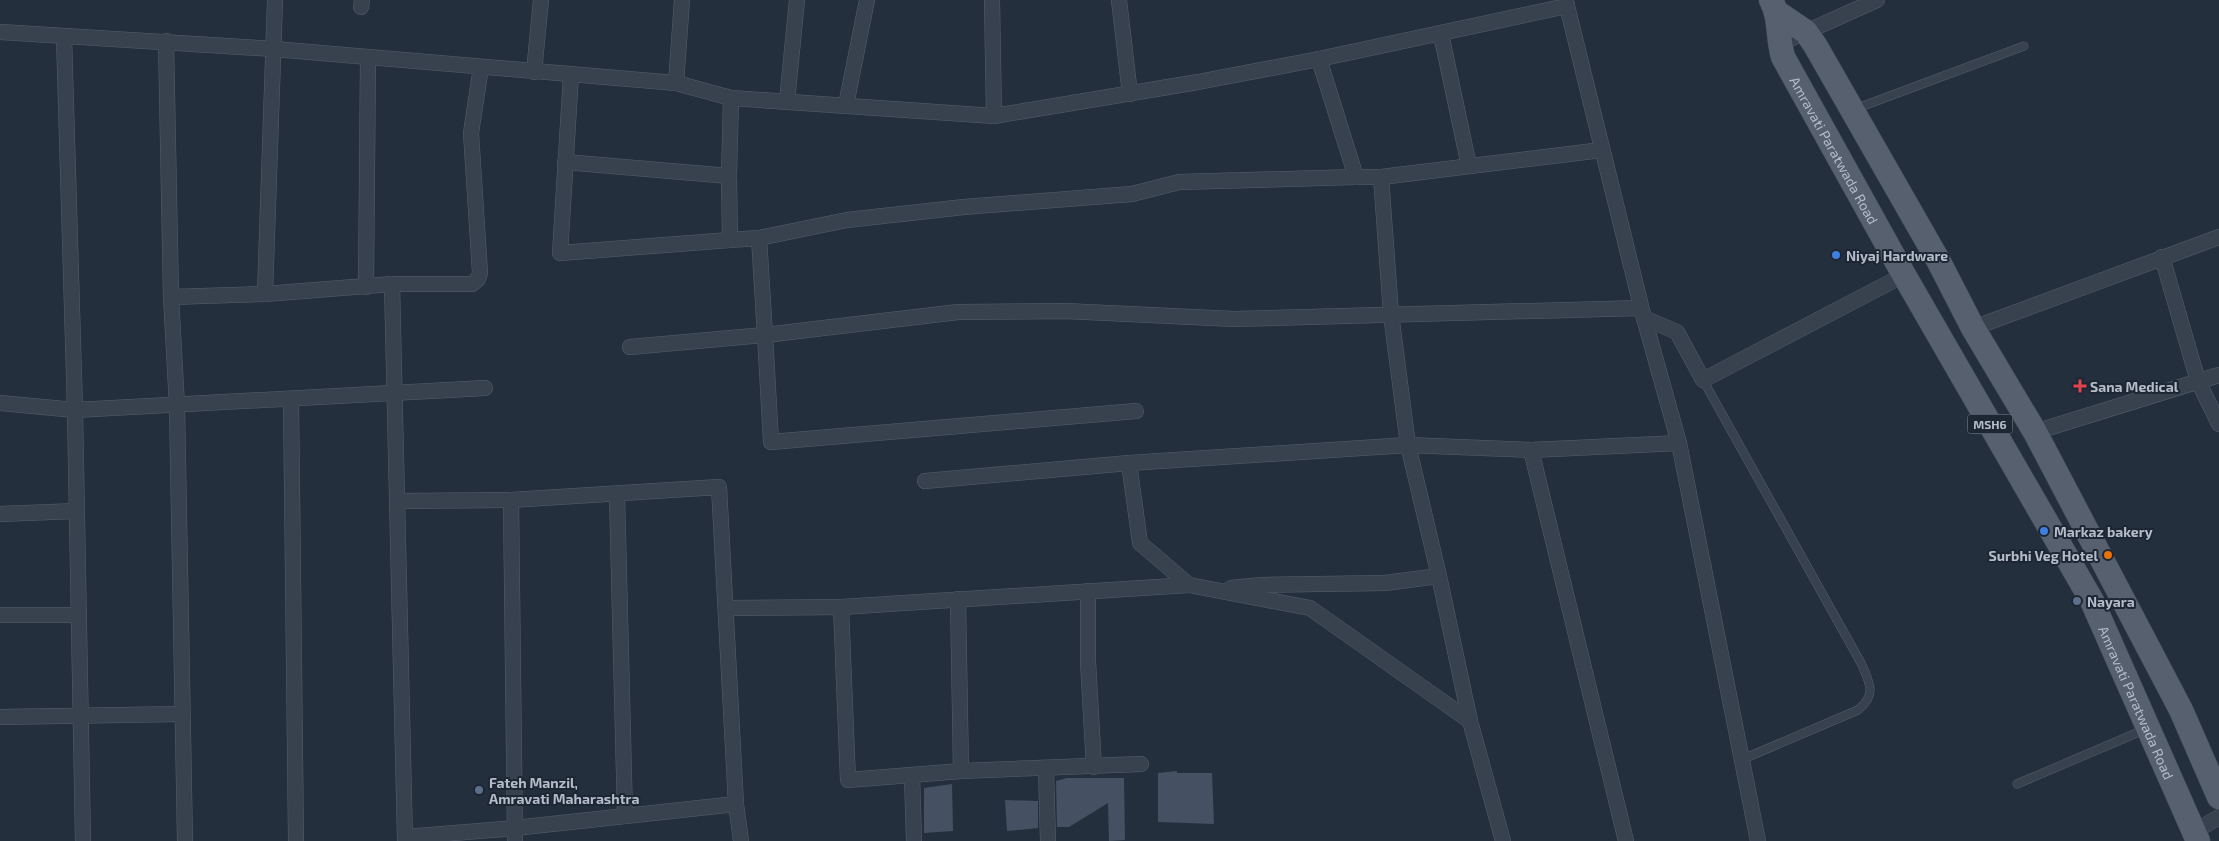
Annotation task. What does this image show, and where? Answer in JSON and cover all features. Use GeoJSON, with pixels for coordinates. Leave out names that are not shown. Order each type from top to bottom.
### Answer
{"type":"FeatureCollection","features":[{"type":"Feature","properties":{"kind":"main road","name":"Amravati Paratwada Road"},"geometry":{"type":"LineString","coordinates":[[1775,7],[1806,32],[1938,260],[1973,328],[2035,432],[2181,710],[2219,797]]}},
{"type":"Feature","properties":{"kind":"main road","name":"Amravati Paratwada Road"},"geometry":{"type":"LineString","coordinates":[[1775,7],[1782,57],[1904,275],[2092,601],[2196,837]]}},
{"type":"Feature","properties":{"kind":"street"},"geometry":{"type":"LineString","coordinates":[[265,294],[275,0]]}},
{"type":"Feature","properties":{"kind":"street"},"geometry":{"type":"LineString","coordinates":[[534,72],[541,0]]}},
{"type":"Feature","properties":{"kind":"street"},"geometry":{"type":"LineString","coordinates":[[676,84],[682,0]]}},
{"type":"Feature","properties":{"kind":"street"},"geometry":{"type":"LineString","coordinates":[[787,101],[797,0]]}},
{"type":"Feature","properties":{"kind":"street"},"geometry":{"type":"LineString","coordinates":[[846,105],[867,0]]}},
{"type":"Feature","properties":{"kind":"street"},"geometry":{"type":"LineString","coordinates":[[992,0],[994,116]]}},
{"type":"Feature","properties":{"kind":"street"},"geometry":{"type":"LineString","coordinates":[[1119,0],[1130,94]]}},
{"type":"Feature","properties":{"kind":"street"},"geometry":{"type":"LineString","coordinates":[[1779,44],[1876,0]]}},
{"type":"Feature","properties":{"kind":"street"},"geometry":{"type":"LineString","coordinates":[[0,32],[274,49],[676,84],[731,98],[994,116],[1130,94],[1319,59],[1441,34],[1567,3],[1643,313],[1679,443],[1758,841]]}},
{"type":"Feature","properties":{"kind":"street"},"geometry":{"type":"LineString","coordinates":[[1441,34],[1469,166]]}},
{"type":"Feature","properties":{"kind":"street"},"geometry":{"type":"LineString","coordinates":[[64,37],[75,410],[83,841]]}},
{"type":"Feature","properties":{"kind":"street"},"geometry":{"type":"LineString","coordinates":[[166,41],[170,297],[177,406],[185,841]]}},
{"type":"Feature","properties":{"kind":"street"},"geometry":{"type":"LineString","coordinates":[[366,287],[368,58]]}},
{"type":"Feature","properties":{"kind":"street"},"geometry":{"type":"LineString","coordinates":[[1319,59],[1356,177]]}},
{"type":"Feature","properties":{"kind":"street"},"geometry":{"type":"LineString","coordinates":[[170,297],[265,294],[392,284],[472,284],[478,279],[479,264],[471,134],[481,67]]}},
{"type":"Feature","properties":{"kind":"street"},"geometry":{"type":"LineString","coordinates":[[571,75],[560,253],[759,238],[847,220],[964,207],[1132,194],[1179,182],[1381,178],[1602,150]]}},
{"type":"Feature","properties":{"kind":"street"},"geometry":{"type":"LineString","coordinates":[[730,240],[731,98]]}},
{"type":"Feature","properties":{"kind":"street"},"geometry":{"type":"LineString","coordinates":[[565,162],[729,176]]}},
{"type":"Feature","properties":{"kind":"street"},"geometry":{"type":"LineString","coordinates":[[1381,178],[1391,314],[1408,445],[1439,576],[1470,721],[1503,841]]}},
{"type":"Feature","properties":{"kind":"street"},"geometry":{"type":"LineString","coordinates":[[1973,328],[2219,237]]}},
{"type":"Feature","properties":{"kind":"street"},"geometry":{"type":"LineString","coordinates":[[759,238],[771,442],[1136,411]]}},
{"type":"Feature","properties":{"kind":"street"},"geometry":{"type":"LineString","coordinates":[[2162,257],[2198,381],[2219,424]]}},
{"type":"Feature","properties":{"kind":"street"},"geometry":{"type":"LineString","coordinates":[[630,347],[765,335],[958,312],[1065,311],[1234,319],[1391,314],[1643,313],[1676,332],[1703,380],[1904,275]]}},
{"type":"Feature","properties":{"kind":"street"},"geometry":{"type":"LineString","coordinates":[[392,284],[405,839],[515,835],[625,816],[736,804]]}},
{"type":"Feature","properties":{"kind":"street"},"geometry":{"type":"LineString","coordinates":[[2035,432],[2219,375]]}},
{"type":"Feature","properties":{"kind":"street"},"geometry":{"type":"LineString","coordinates":[[0,403],[75,410],[485,388]]}},
{"type":"Feature","properties":{"kind":"street"},"geometry":{"type":"LineString","coordinates":[[291,399],[296,841]]}},
{"type":"Feature","properties":{"kind":"street"},"geometry":{"type":"LineString","coordinates":[[924,481],[1129,462],[1408,445],[1531,450],[1679,443]]}},
{"type":"Feature","properties":{"kind":"street"},"geometry":{"type":"LineString","coordinates":[[1531,450],[1626,841]]}},
{"type":"Feature","properties":{"kind":"street"},"geometry":{"type":"LineString","coordinates":[[1129,462],[1140,543],[1188,585]]}},
{"type":"Feature","properties":{"kind":"street"},"geometry":{"type":"LineString","coordinates":[[398,502],[511,500],[719,487],[736,804],[741,841]]}},
{"type":"Feature","properties":{"kind":"street"},"geometry":{"type":"LineString","coordinates":[[617,494],[625,816]]}},
{"type":"Feature","properties":{"kind":"street"},"geometry":{"type":"LineString","coordinates":[[511,500],[515,835]]}},
{"type":"Feature","properties":{"kind":"street"},"geometry":{"type":"LineString","coordinates":[[0,514],[77,511]]}},
{"type":"Feature","properties":{"kind":"street"},"geometry":{"type":"LineString","coordinates":[[1217,590],[1262,585],[1384,583],[1439,576]]}},
{"type":"Feature","properties":{"kind":"street"},"geometry":{"type":"LineString","coordinates":[[726,608],[841,607],[1188,585],[1310,608],[1470,721]]}},
{"type":"Feature","properties":{"kind":"street"},"geometry":{"type":"LineString","coordinates":[[1088,591],[1088,662],[1094,767]]}},
{"type":"Feature","properties":{"kind":"street"},"geometry":{"type":"LineString","coordinates":[[958,599],[961,772]]}},
{"type":"Feature","properties":{"kind":"street"},"geometry":{"type":"LineString","coordinates":[[841,607],[848,780],[961,772],[1141,764]]}},
{"type":"Feature","properties":{"kind":"street"},"geometry":{"type":"LineString","coordinates":[[0,615],[79,615]]}},
{"type":"Feature","properties":{"kind":"street"},"geometry":{"type":"LineString","coordinates":[[0,717],[182,714]]}},
{"type":"Feature","properties":{"kind":"street"},"geometry":{"type":"LineString","coordinates":[[1046,769],[1048,841]]}},
{"type":"Feature","properties":{"kind":"street"},"geometry":{"type":"LineString","coordinates":[[912,776],[914,841]]}},
{"type":"Feature","properties":{"kind":"street"},"geometry":{"type":"LineString","coordinates":[[2196,837],[2219,817]]}},
{"type":"Feature","properties":{"kind":"lane"},"geometry":{"type":"LineString","coordinates":[[1852,110],[2024,46]]}},
{"type":"Feature","properties":{"kind":"lane"},"geometry":{"type":"LineString","coordinates":[[1703,380],[1861,663],[1868,678],[1871,694],[1867,703],[1858,710],[1743,759]]}},
{"type":"Feature","properties":{"kind":"lane"},"geometry":{"type":"LineString","coordinates":[[2017,784],[2148,729]]}},
{"type":"Feature","properties":{"kind":"building"},"geometry":{"type":"Polygon","coordinates":[[[1177,771],[1177,773],[1212,773],[1214,824],[1158,822],[1158,773],[1177,771]]]}},
{"type":"Feature","properties":{"kind":"building"},"geometry":{"type":"Polygon","coordinates":[[[1067,778],[1124,778],[1125,840],[1109,841],[1108,803],[1069,827],[1057,827],[1056,781],[1067,778]]]}},
{"type":"Feature","properties":{"kind":"building"},"geometry":{"type":"Polygon","coordinates":[[[952,784],[953,831],[924,833],[924,788],[952,784]]]}},
{"type":"Feature","properties":{"kind":"building"},"geometry":{"type":"Polygon","coordinates":[[[1005,800],[1038,801],[1038,828],[1007,831],[1005,800]]]}},
{"type":"Feature","properties":{"kind":"place","name":"Niyaj Hardware"},"geometry":{"type":"Point","coordinates":[1836,255]}},
{"type":"Feature","properties":{"kind":"place","name":"Sana Medical"},"geometry":{"type":"Point","coordinates":[2080,386]}},
{"type":"Feature","properties":{"kind":"place","name":"Markaz bakery"},"geometry":{"type":"Point","coordinates":[2044,531]}},
{"type":"Feature","properties":{"kind":"place","name":"Surbhi Veg Hotel"},"geometry":{"type":"Point","coordinates":[2108,555]}},
{"type":"Feature","properties":{"kind":"place","name":"Nayara"},"geometry":{"type":"Point","coordinates":[2077,601]}},
{"type":"Feature","properties":{"kind":"place","name":"Fateh Manzil, Amravati Maharashtra"},"geometry":{"type":"Point","coordinates":[479,790]}}]}
